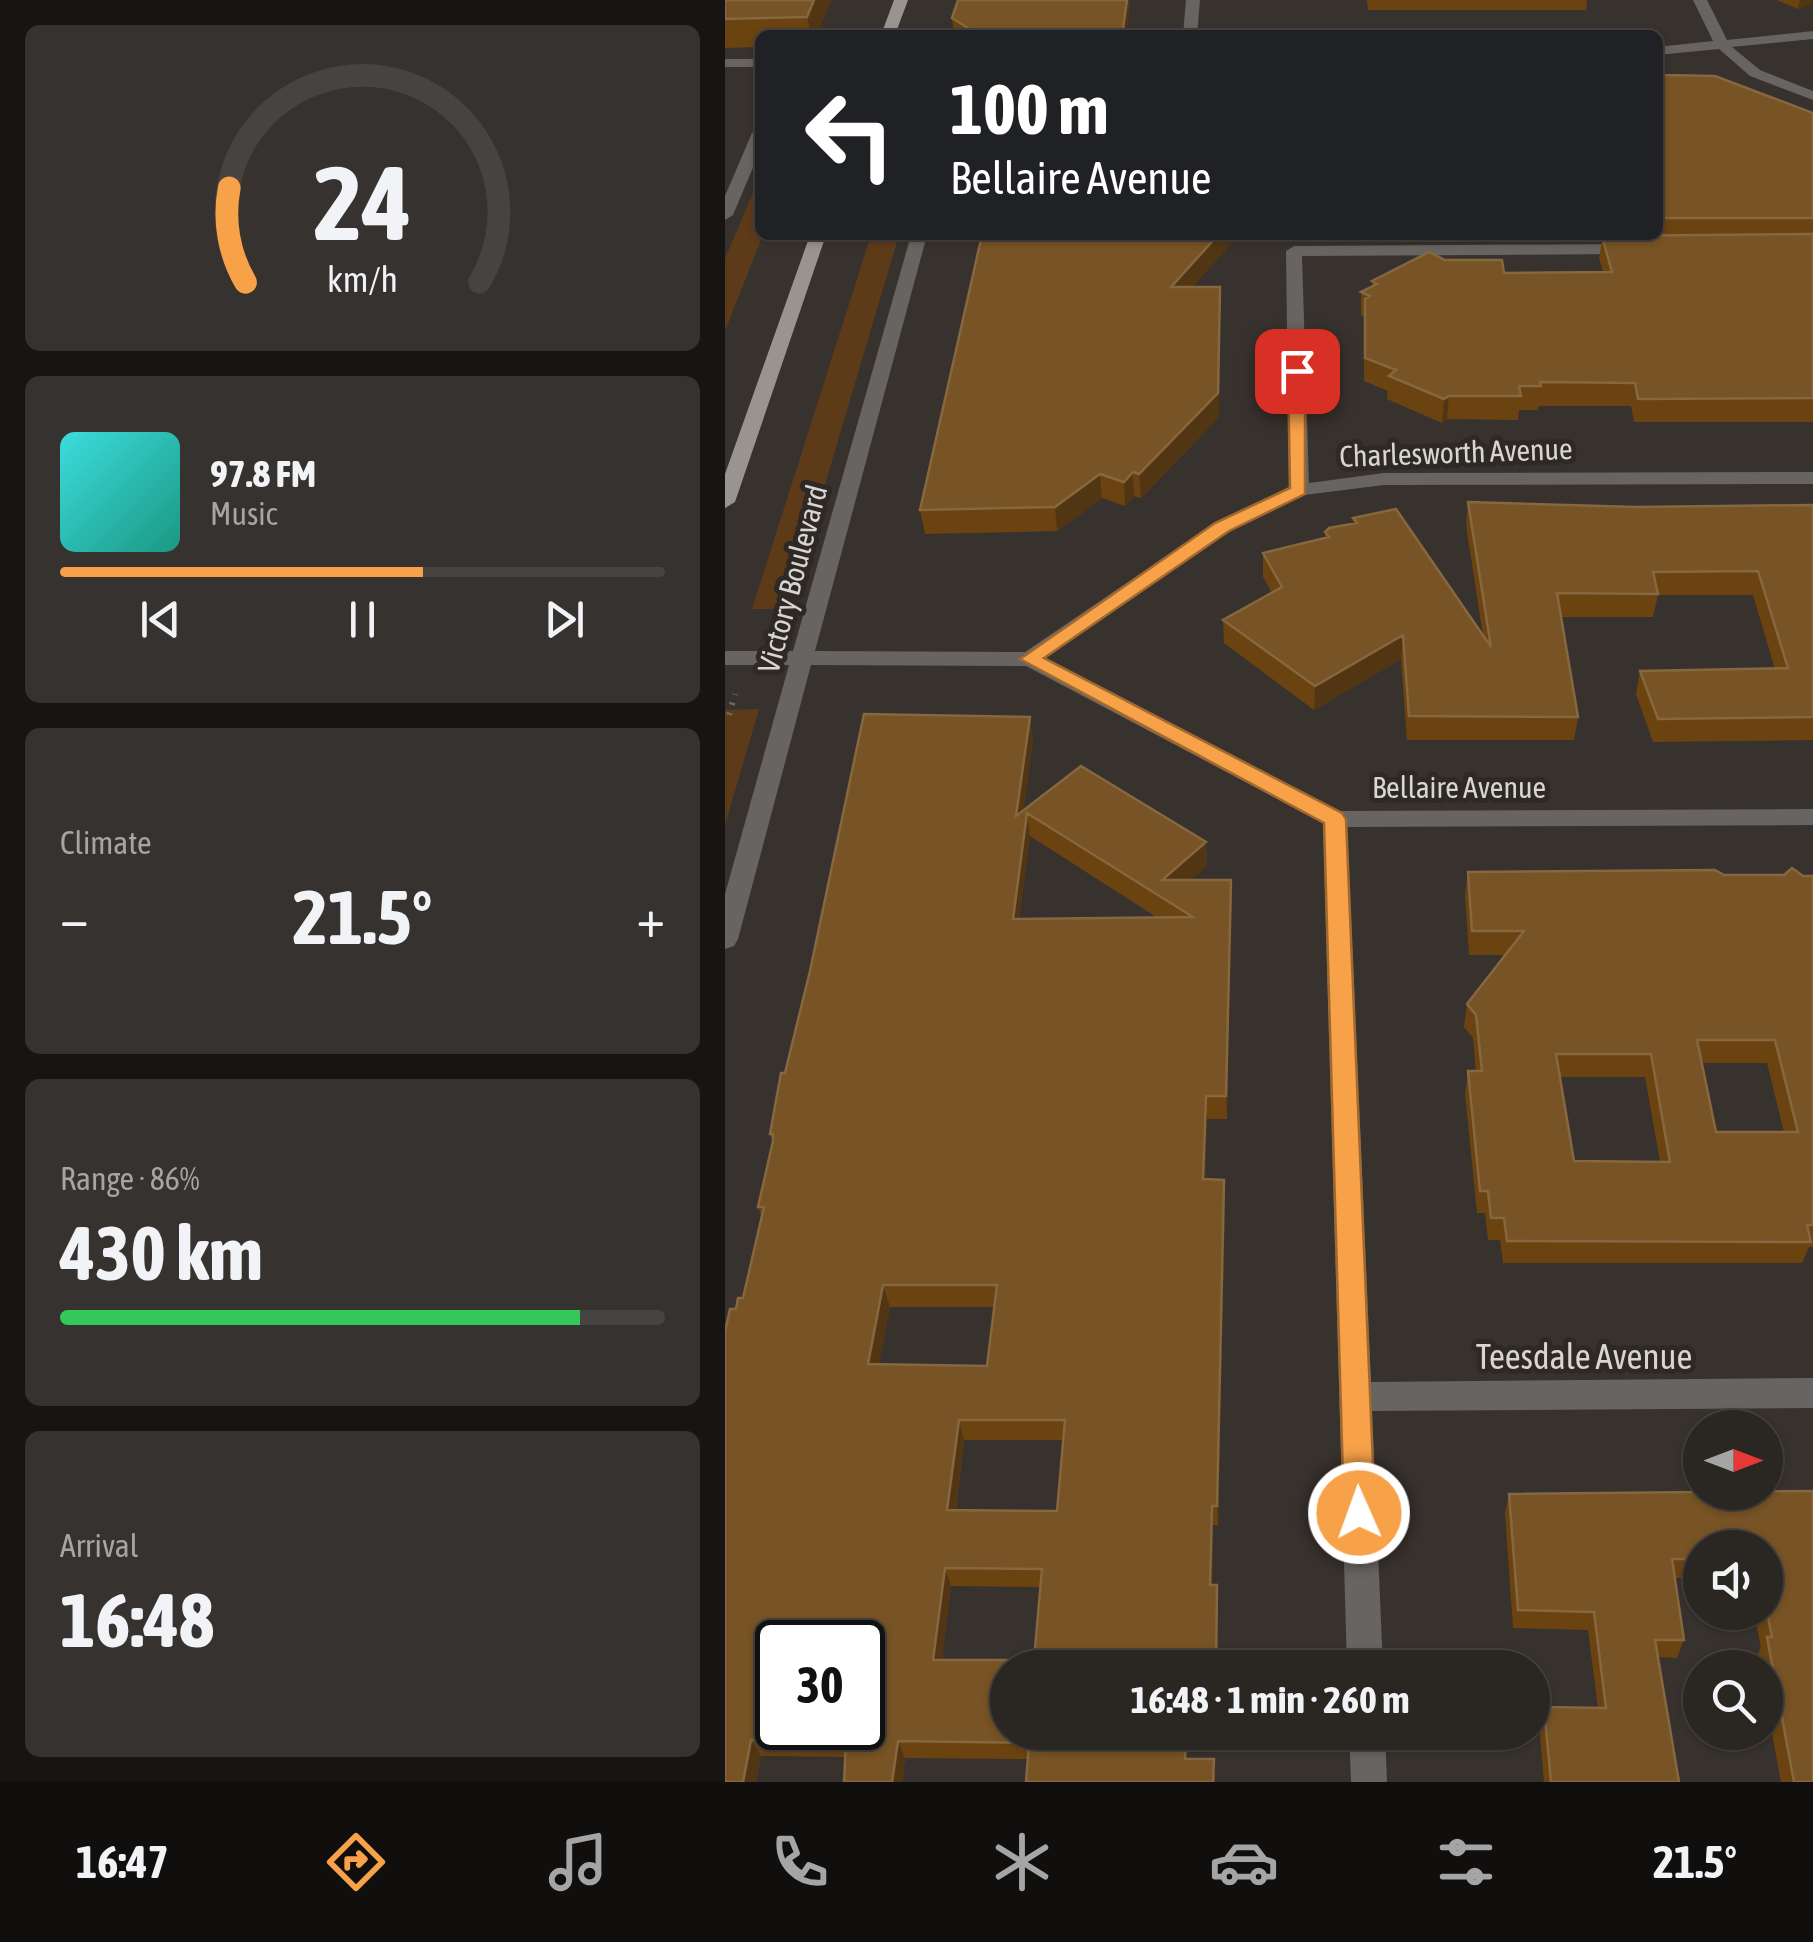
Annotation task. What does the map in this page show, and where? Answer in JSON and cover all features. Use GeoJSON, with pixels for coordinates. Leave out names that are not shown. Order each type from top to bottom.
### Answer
{"type":"FeatureCollection","features":[{"type":"Feature","properties":{"kind":"main road"},"geometry":{"type":"LineString","coordinates":[[890,30],[901,0]]}},
{"type":"Feature","properties":{"kind":"main road"},"geometry":{"type":"LineString","coordinates":[[725,502],[817,240]]}},
{"type":"Feature","properties":{"kind":"street"},"geometry":{"type":"LineString","coordinates":[[1190,30],[1193,0]]}},
{"type":"Feature","properties":{"kind":"street"},"geometry":{"type":"LineString","coordinates":[[1699,0],[1718,43],[1732,60],[1813,96]]}},
{"type":"Feature","properties":{"kind":"street"},"geometry":{"type":"LineString","coordinates":[[1663,50],[1813,35]]}},
{"type":"Feature","properties":{"kind":"street"},"geometry":{"type":"LineString","coordinates":[[725,63],[755,63]]}},
{"type":"Feature","properties":{"kind":"street"},"geometry":{"type":"LineString","coordinates":[[725,215],[755,145]]}},
{"type":"Feature","properties":{"kind":"street","name":"Victory Boulevard"},"geometry":{"type":"LineString","coordinates":[[725,939],[918,240]]}},
{"type":"Feature","properties":{"kind":"street"},"geometry":{"type":"LineString","coordinates":[[1299,490],[1294,252],[1653,249]]}},
{"type":"Feature","properties":{"kind":"street","name":"Charlesworth Avenue"},"geometry":{"type":"LineString","coordinates":[[1029,659],[1222,527],[1299,490],[1384,479],[1813,478]]}},
{"type":"Feature","properties":{"kind":"street","name":"Bellaire Avenue"},"geometry":{"type":"LineString","coordinates":[[725,658],[1029,659],[1335,819],[1813,817]]}},
{"type":"Feature","properties":{"kind":"street"},"geometry":{"type":"LineString","coordinates":[[1335,819],[1364,1650]]}},
{"type":"Feature","properties":{"kind":"street","name":"Teesdale Avenue"},"geometry":{"type":"LineString","coordinates":[[1355,1396],[1813,1393]]}},
{"type":"Feature","properties":{"kind":"street"},"geometry":{"type":"LineString","coordinates":[[1368,1750],[1369,1782]]}},
{"type":"Feature","properties":{"kind":"path"},"geometry":{"type":"LineString","coordinates":[[729,715],[735,694]]}},
{"type":"Feature","properties":{"kind":"shaded area"},"geometry":{"type":"Polygon","coordinates":[[[755,188],[755,240],[761,240],[725,331],[725,259],[755,188]]]}},
{"type":"Feature","properties":{"kind":"shaded area"},"geometry":{"type":"Polygon","coordinates":[[[869,240],[898,240],[788,609],[752,609],[869,240]]]}},
{"type":"Feature","properties":{"kind":"shaded area"},"geometry":{"type":"Polygon","coordinates":[[[759,709],[725,825],[725,710],[759,709]]]}},
{"type":"Feature","properties":{"kind":"building"},"geometry":{"type":"Polygon","coordinates":[[[725,0],[814,0],[807,17],[725,19],[725,0]]]}},
{"type":"Feature","properties":{"kind":"building"},"geometry":{"type":"Polygon","coordinates":[[[958,0],[1127,0],[1123,30],[971,30],[952,18],[958,0]]]}},
{"type":"Feature","properties":{"kind":"building"},"geometry":{"type":"Polygon","coordinates":[[[1663,71],[1664,75],[1715,76],[1813,113],[1813,218],[1663,218],[1663,71]]]}},
{"type":"Feature","properties":{"kind":"building"},"geometry":{"type":"Polygon","coordinates":[[[1813,234],[1813,398],[1638,399],[1635,383],[1540,382],[1541,386],[1519,386],[1521,396],[1444,399],[1389,376],[1396,370],[1365,358],[1365,299],[1370,296],[1361,292],[1377,284],[1372,281],[1429,252],[1445,260],[1502,260],[1504,273],[1612,272],[1603,240],[1663,240],[1663,235],[1813,234]]]}},
{"type":"Feature","properties":{"kind":"building"},"geometry":{"type":"Polygon","coordinates":[[[981,240],[1213,240],[1171,287],[1220,287],[1218,393],[1139,474],[1133,472],[1124,482],[1100,474],[1055,507],[920,510],[981,240]]]}},
{"type":"Feature","properties":{"kind":"building"},"geometry":{"type":"Polygon","coordinates":[[[1468,502],[1636,507],[1813,505],[1813,717],[1658,719],[1640,671],[1788,668],[1758,571],[1653,572],[1658,594],[1557,593],[1578,717],[1409,716],[1403,635],[1315,686],[1223,620],[1282,587],[1263,553],[1329,537],[1325,532],[1329,528],[1357,523],[1353,518],[1396,509],[1491,647],[1468,502]]]}},
{"type":"Feature","properties":{"kind":"building"},"geometry":{"type":"Polygon","coordinates":[[[864,714],[1030,717],[1016,816],[1081,766],[1206,842],[1162,880],[1231,880],[1226,1096],[1206,1096],[1203,1179],[1224,1180],[1217,1506],[1212,1506],[1210,1585],[1217,1585],[1216,1650],[1035,1650],[1042,1569],[945,1568],[933,1660],[990,1660],[990,1742],[898,1741],[892,1782],[844,1782],[846,1750],[885,1750],[885,1620],[755,1620],[755,1740],[751,1740],[743,1782],[725,1782],[725,1332],[730,1309],[736,1309],[738,1298],[743,1298],[764,1207],[758,1207],[773,1141],[770,1134],[781,1073],[785,1073],[864,714]],[[1027,813],[1013,919],[1193,917],[1027,813]],[[883,1285],[868,1364],[987,1366],[997,1285],[883,1285]],[[959,1420],[947,1510],[1057,1511],[1065,1420],[959,1420]]]}},
{"type":"Feature","properties":{"kind":"building"},"geometry":{"type":"Polygon","coordinates":[[[1792,868],[1803,876],[1813,876],[1813,1225],[1807,1225],[1811,1242],[1507,1241],[1504,1218],[1491,1218],[1488,1191],[1480,1191],[1468,1071],[1482,1071],[1476,1015],[1467,1004],[1524,931],[1472,931],[1468,872],[1715,870],[1724,875],[1784,875],[1792,868]],[[1697,1040],[1716,1132],[1798,1132],[1775,1040],[1697,1040]],[[1556,1054],[1574,1161],[1670,1162],[1651,1054],[1556,1054]]]}},
{"type":"Feature","properties":{"kind":"building"},"geometry":{"type":"Polygon","coordinates":[[[1783,1491],[1813,1491],[1813,1782],[1794,1782],[1783,1723],[1783,1650],[1769,1650],[1767,1637],[1772,1637],[1771,1630],[1783,1630],[1783,1530],[1683,1530],[1683,1559],[1672,1559],[1684,1640],[1655,1640],[1679,1782],[1551,1782],[1550,1707],[1606,1708],[1594,1612],[1518,1610],[1509,1494],[1683,1492],[1683,1510],[1783,1510],[1783,1491]]]}},
{"type":"Feature","properties":{"kind":"building"},"geometry":{"type":"Polygon","coordinates":[[[1028,1750],[1185,1750],[1185,1759],[1214,1759],[1213,1782],[1026,1782],[1028,1750]]]}},
{"type":"Feature","properties":{"kind":"route"},"geometry":{"type":"LineString","coordinates":[[1297,371],[1299,490],[1222,527],[1029,659],[1335,819],[1359,1513]]}}]}
